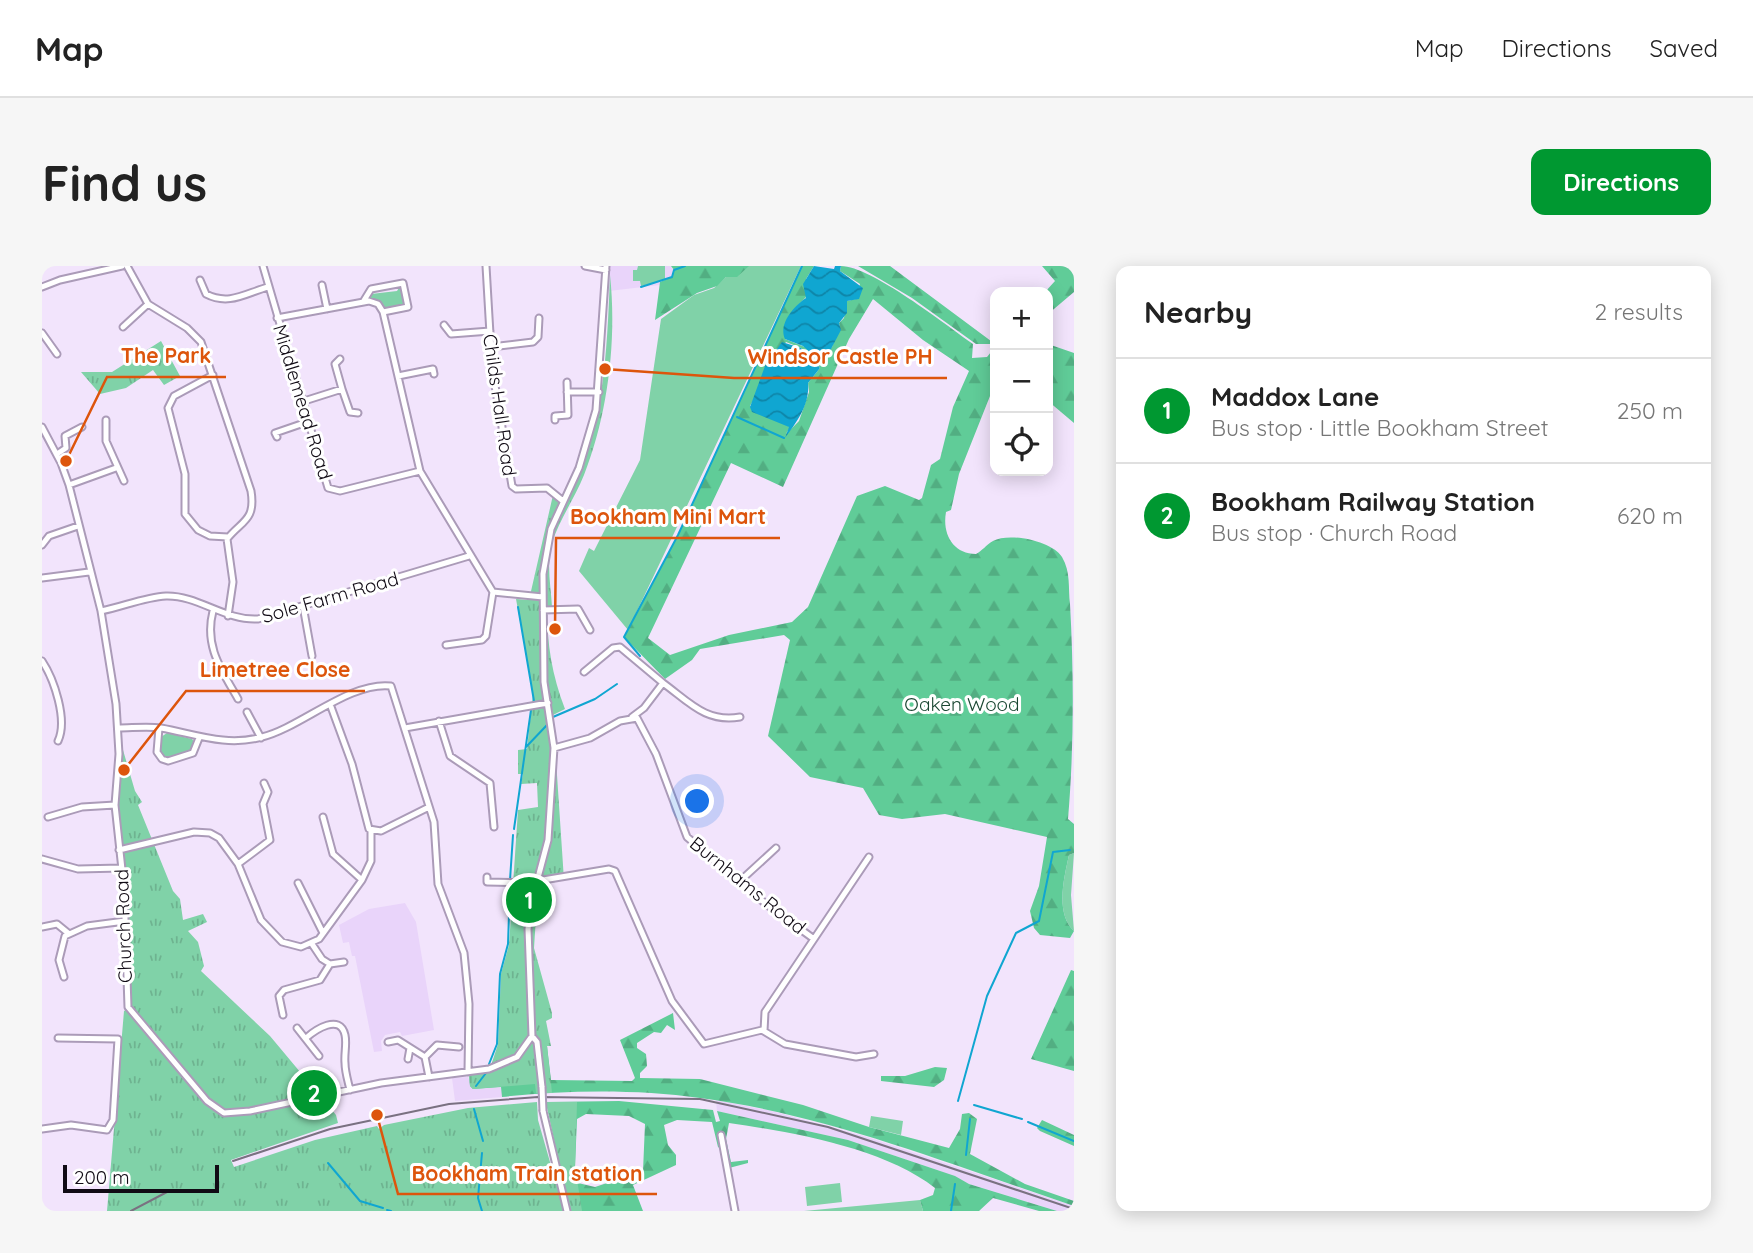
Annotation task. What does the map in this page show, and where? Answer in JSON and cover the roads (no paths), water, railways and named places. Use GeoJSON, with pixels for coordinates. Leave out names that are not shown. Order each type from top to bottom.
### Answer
{"type":"FeatureCollection","features":[{"type":"Feature","properties":{"kind":"street"},"geometry":{"type":"LineString","coordinates":[[42,287],[60,279],[124,266],[148,304],[198,337],[213,375],[252,498],[247,520],[228,537]]}},
{"type":"Feature","properties":{"kind":"street","name":"Middlemead Road"},"geometry":{"type":"LineString","coordinates":[[263,266],[326,482],[334,491],[420,471]]}},
{"type":"Feature","properties":{"kind":"street","name":"Childs Hall Road"},"geometry":{"type":"LineString","coordinates":[[486,266],[491,347],[512,486],[516,489],[552,489],[563,501]]}},
{"type":"Feature","properties":{"kind":"street"},"geometry":{"type":"LineString","coordinates":[[567,1211],[543,1111],[537,1042],[532,1036],[528,929],[548,840],[554,748],[544,681],[545,553],[592,431],[599,393],[606,268],[585,266]]}},
{"type":"Feature","properties":{"kind":"street"},"geometry":{"type":"LineString","coordinates":[[200,280],[206,294],[225,300],[244,297],[268,287]]}},
{"type":"Feature","properties":{"kind":"street"},"geometry":{"type":"LineString","coordinates":[[363,302],[371,289],[402,283],[408,307],[383,312]]}},
{"type":"Feature","properties":{"kind":"street"},"geometry":{"type":"LineString","coordinates":[[321,285],[327,309]]}},
{"type":"Feature","properties":{"kind":"street"},"geometry":{"type":"LineString","coordinates":[[276,318],[363,302],[378,304],[383,312],[420,471],[493,592],[486,636],[446,645]]}},
{"type":"Feature","properties":{"kind":"street"},"geometry":{"type":"LineString","coordinates":[[123,327],[148,304]]}},
{"type":"Feature","properties":{"kind":"street"},"geometry":{"type":"LineString","coordinates":[[491,347],[533,342],[538,337],[539,317]]}},
{"type":"Feature","properties":{"kind":"street"},"geometry":{"type":"LineString","coordinates":[[444,325],[451,334],[490,331]]}},
{"type":"Feature","properties":{"kind":"street"},"geometry":{"type":"LineString","coordinates":[[42,333],[57,354]]}},
{"type":"Feature","properties":{"kind":"street"},"geometry":{"type":"LineString","coordinates":[[340,359],[335,364],[342,389],[350,412],[358,413]]}},
{"type":"Feature","properties":{"kind":"street"},"geometry":{"type":"LineString","coordinates":[[398,376],[432,369],[434,374]]}},
{"type":"Feature","properties":{"kind":"street"},"geometry":{"type":"LineString","coordinates":[[213,375],[174,397],[168,408],[185,474],[185,514],[198,530],[228,537]]}},
{"type":"Feature","properties":{"kind":"street"},"geometry":{"type":"LineString","coordinates":[[555,420],[555,416],[568,415],[567,382]]}},
{"type":"Feature","properties":{"kind":"street"},"geometry":{"type":"LineString","coordinates":[[301,402],[342,389]]}},
{"type":"Feature","properties":{"kind":"street"},"geometry":{"type":"LineString","coordinates":[[567,392],[599,393]]}},
{"type":"Feature","properties":{"kind":"street"},"geometry":{"type":"LineString","coordinates":[[106,420],[106,441],[124,481]]}},
{"type":"Feature","properties":{"kind":"street"},"geometry":{"type":"LineString","coordinates":[[277,437],[275,433],[307,422]]}},
{"type":"Feature","properties":{"kind":"street","name":"Church Road"},"geometry":{"type":"LineString","coordinates":[[42,427],[44,436],[57,454],[69,485],[101,611],[118,728],[115,805],[125,920],[128,1007],[214,1108],[233,1114],[350,1090],[504,1064],[521,1053],[532,1036]]}},
{"type":"Feature","properties":{"kind":"street"},"geometry":{"type":"LineString","coordinates":[[57,454],[66,448],[65,436],[68,432],[82,427]]}},
{"type":"Feature","properties":{"kind":"street"},"geometry":{"type":"LineString","coordinates":[[69,485],[116,468]]}},
{"type":"Feature","properties":{"kind":"street"},"geometry":{"type":"LineString","coordinates":[[42,545],[49,536],[78,526]]}},
{"type":"Feature","properties":{"kind":"street"},"geometry":{"type":"LineString","coordinates":[[228,537],[233,582],[228,616]]}},
{"type":"Feature","properties":{"kind":"street","name":"Sole Farm Road"},"geometry":{"type":"LineString","coordinates":[[101,611],[166,596],[181,598],[228,616],[258,619],[469,556]]}},
{"type":"Feature","properties":{"kind":"street"},"geometry":{"type":"LineString","coordinates":[[42,578],[89,572]]}},
{"type":"Feature","properties":{"kind":"street"},"geometry":{"type":"LineString","coordinates":[[493,592],[543,597]]}},
{"type":"Feature","properties":{"kind":"street"},"geometry":{"type":"LineString","coordinates":[[303,606],[312,656]]}},
{"type":"Feature","properties":{"kind":"street"},"geometry":{"type":"LineString","coordinates":[[543,610],[578,609],[590,630]]}},
{"type":"Feature","properties":{"kind":"street"},"geometry":{"type":"LineString","coordinates":[[213,611],[208,628],[211,650],[238,699]]}},
{"type":"Feature","properties":{"kind":"street"},"geometry":{"type":"LineString","coordinates":[[584,672],[613,648],[620,647],[663,683],[719,720],[740,717]]}},
{"type":"Feature","properties":{"kind":"street"},"geometry":{"type":"LineString","coordinates":[[42,660],[54,687],[62,732],[58,741]]}},
{"type":"Feature","properties":{"kind":"street"},"geometry":{"type":"LineString","coordinates":[[554,748],[590,738],[614,723],[632,717],[644,708],[663,683]]}},
{"type":"Feature","properties":{"kind":"street"},"geometry":{"type":"LineString","coordinates":[[118,728],[159,728],[220,742],[261,738],[330,704],[355,694],[391,686],[435,831],[438,884],[466,962],[468,1072]]}},
{"type":"Feature","properties":{"kind":"street"},"geometry":{"type":"LineString","coordinates":[[405,728],[548,703]]}},
{"type":"Feature","properties":{"kind":"street"},"geometry":{"type":"LineString","coordinates":[[119,850],[203,831],[219,838],[238,863],[256,912],[274,936],[291,947],[312,944],[362,880],[371,862],[371,831],[367,827],[352,764],[330,704]]}},
{"type":"Feature","properties":{"kind":"street"},"geometry":{"type":"LineString","coordinates":[[247,712],[261,738]]}},
{"type":"Feature","properties":{"kind":"street","name":"Burnhams Road"},"geometry":{"type":"LineString","coordinates":[[632,717],[639,720],[645,729],[687,837],[814,939]]}},
{"type":"Feature","properties":{"kind":"street"},"geometry":{"type":"LineString","coordinates":[[439,721],[450,756],[490,783],[494,827]]}},
{"type":"Feature","properties":{"kind":"street"},"geometry":{"type":"LineString","coordinates":[[159,728],[157,752],[162,759],[168,761],[193,753],[199,738]]}},
{"type":"Feature","properties":{"kind":"street"},"geometry":{"type":"LineString","coordinates":[[238,863],[270,840],[263,804],[268,792],[264,783]]}},
{"type":"Feature","properties":{"kind":"street"},"geometry":{"type":"LineString","coordinates":[[48,817],[82,807],[115,805]]}},
{"type":"Feature","properties":{"kind":"street"},"geometry":{"type":"LineString","coordinates":[[371,831],[384,830],[429,807]]}},
{"type":"Feature","properties":{"kind":"street"},"geometry":{"type":"LineString","coordinates":[[323,817],[333,854],[362,880]]}},
{"type":"Feature","properties":{"kind":"street"},"geometry":{"type":"LineString","coordinates":[[740,881],[776,848]]}},
{"type":"Feature","properties":{"kind":"street"},"geometry":{"type":"LineString","coordinates":[[764,1031],[765,1012],[869,857]]}},
{"type":"Feature","properties":{"kind":"street"},"geometry":{"type":"LineString","coordinates":[[42,859],[78,869],[121,868]]}},
{"type":"Feature","properties":{"kind":"street"},"geometry":{"type":"LineString","coordinates":[[486,877],[487,882],[537,882],[608,869],[615,871],[672,1001],[705,1044],[764,1031],[785,1044],[856,1057],[874,1054]]}},
{"type":"Feature","properties":{"kind":"street"},"geometry":{"type":"LineString","coordinates":[[298,883],[323,933]]}},
{"type":"Feature","properties":{"kind":"street"},"geometry":{"type":"LineString","coordinates":[[64,977],[59,960],[61,947],[68,933],[87,926],[125,920]]}},
{"type":"Feature","properties":{"kind":"street"},"geometry":{"type":"LineString","coordinates":[[42,927],[57,924],[68,933]]}},
{"type":"Feature","properties":{"kind":"street"},"geometry":{"type":"LineString","coordinates":[[312,944],[330,964]]}},
{"type":"Feature","properties":{"kind":"street"},"geometry":{"type":"LineString","coordinates":[[283,1015],[279,996],[284,990],[320,980],[330,964],[344,962]]}},
{"type":"Feature","properties":{"kind":"street"},"geometry":{"type":"LineString","coordinates":[[306,1038],[323,1026],[335,1025],[342,1029],[346,1036],[345,1068],[350,1090]]}},
{"type":"Feature","properties":{"kind":"street"},"geometry":{"type":"LineString","coordinates":[[297,1028],[319,1056]]}},
{"type":"Feature","properties":{"kind":"street"},"geometry":{"type":"LineString","coordinates":[[42,1129],[71,1125],[109,1130],[117,1090],[118,1039],[58,1038]]}},
{"type":"Feature","properties":{"kind":"street"},"geometry":{"type":"LineString","coordinates":[[388,1042],[398,1040],[425,1057],[429,1077]]}},
{"type":"Feature","properties":{"kind":"street"},"geometry":{"type":"LineString","coordinates":[[425,1057],[437,1045],[459,1047]]}},
{"type":"Feature","properties":{"kind":"street"},"geometry":{"type":"LineString","coordinates":[[408,1059],[407,1052],[410,1048]]}},
{"type":"Feature","properties":{"kind":"street"},"geometry":{"type":"LineString","coordinates":[[721,1135],[735,1211]]}},
{"type":"Feature","properties":{"kind":"water"},"geometry":{"type":"Polygon","coordinates":[[[814,266],[834,269],[835,266],[841,266],[840,271],[863,288],[859,299],[847,301],[847,313],[839,323],[841,330],[830,351],[817,359],[803,346],[785,339],[783,333],[788,316],[806,298],[803,284],[814,266]]]}},
{"type":"Feature","properties":{"kind":"water"},"geometry":{"type":"Polygon","coordinates":[[[782,342],[801,348],[820,368],[808,383],[805,406],[785,438],[789,427],[752,412],[750,407],[765,366],[782,342]]]}},
{"type":"Feature","properties":{"kind":"waterway"},"geometry":{"type":"LineString","coordinates":[[641,287],[672,277],[674,270],[685,266]]}},
{"type":"Feature","properties":{"kind":"waterway"},"geometry":{"type":"LineString","coordinates":[[640,656],[624,637],[678,535],[802,266]]}},
{"type":"Feature","properties":{"kind":"waterway"},"geometry":{"type":"LineString","coordinates":[[737,417],[784,438]]}},
{"type":"Feature","properties":{"kind":"waterway"},"geometry":{"type":"LineString","coordinates":[[518,607],[534,701]]}},
{"type":"Feature","properties":{"kind":"waterway"},"geometry":{"type":"LineString","coordinates":[[553,717],[595,699],[617,684]]}},
{"type":"Feature","properties":{"kind":"waterway"},"geometry":{"type":"LineString","coordinates":[[514,829],[531,710]]}},
{"type":"Feature","properties":{"kind":"waterway"},"geometry":{"type":"LineString","coordinates":[[526,747],[547,725]]}},
{"type":"Feature","properties":{"kind":"waterway"},"geometry":{"type":"LineString","coordinates":[[510,880],[513,835]]}},
{"type":"Feature","properties":{"kind":"waterway"},"geometry":{"type":"LineString","coordinates":[[958,1101],[987,996],[1016,933],[1039,921],[1053,852],[1070,850]]}},
{"type":"Feature","properties":{"kind":"waterway"},"geometry":{"type":"LineString","coordinates":[[489,1064],[497,1044],[500,974],[508,944],[510,885]]}},
{"type":"Feature","properties":{"kind":"waterway"},"geometry":{"type":"LineString","coordinates":[[476,1086],[486,1073]]}},
{"type":"Feature","properties":{"kind":"waterway"},"geometry":{"type":"LineString","coordinates":[[974,1105],[1022,1119]]}},
{"type":"Feature","properties":{"kind":"waterway"},"geometry":{"type":"LineString","coordinates":[[474,1109],[483,1141]]}},
{"type":"Feature","properties":{"kind":"waterway"},"geometry":{"type":"LineString","coordinates":[[966,1155],[970,1119]]}},
{"type":"Feature","properties":{"kind":"waterway"},"geometry":{"type":"LineString","coordinates":[[1028,1122],[1074,1141]]}},
{"type":"Feature","properties":{"kind":"waterway"},"geometry":{"type":"LineString","coordinates":[[482,1153],[478,1198],[482,1211]]}},
{"type":"Feature","properties":{"kind":"waterway"},"geometry":{"type":"LineString","coordinates":[[328,1163],[360,1201],[383,1208]]}},
{"type":"Feature","properties":{"kind":"waterway"},"geometry":{"type":"LineString","coordinates":[[951,1211],[955,1184]]}},
{"type":"Feature","properties":{"kind":"waterway"},"geometry":{"type":"LineString","coordinates":[[387,1210],[391,1211]]}},
{"type":"Feature","properties":{"kind":"railway"},"geometry":{"type":"LineString","coordinates":[[233,1161],[330,1129],[449,1104],[538,1097],[700,1099],[828,1127],[1074,1209]]}},
{"type":"Feature","properties":{"kind":"railway"},"geometry":{"type":"LineString","coordinates":[[131,1211],[167,1192]]}},
{"type":"Feature","properties":{"kind":"place","name":"Windsor Castle PH"},"geometry":{"type":"Point","coordinates":[605,369]}},
{"type":"Feature","properties":{"kind":"place","name":"The Park"},"geometry":{"type":"Point","coordinates":[66,461]}},
{"type":"Feature","properties":{"kind":"place","name":"Bookham Mini Mart"},"geometry":{"type":"Point","coordinates":[555,629]}},
{"type":"Feature","properties":{"kind":"place","name":"Limetree Close"},"geometry":{"type":"Point","coordinates":[124,770]}},
{"type":"Feature","properties":{"kind":"place","name":"Maddox Lane"},"geometry":{"type":"Point","coordinates":[529,900]}},
{"type":"Feature","properties":{"kind":"place","name":"Bookham Railway Station"},"geometry":{"type":"Point","coordinates":[314,1093]}},
{"type":"Feature","properties":{"kind":"place","name":"Bookham Train station"},"geometry":{"type":"Point","coordinates":[377,1115]}},
{"type":"Feature","properties":{"kind":"park label","name":"Oaken Wood"},"geometry":{"type":"Point","coordinates":[962,704]}}]}
